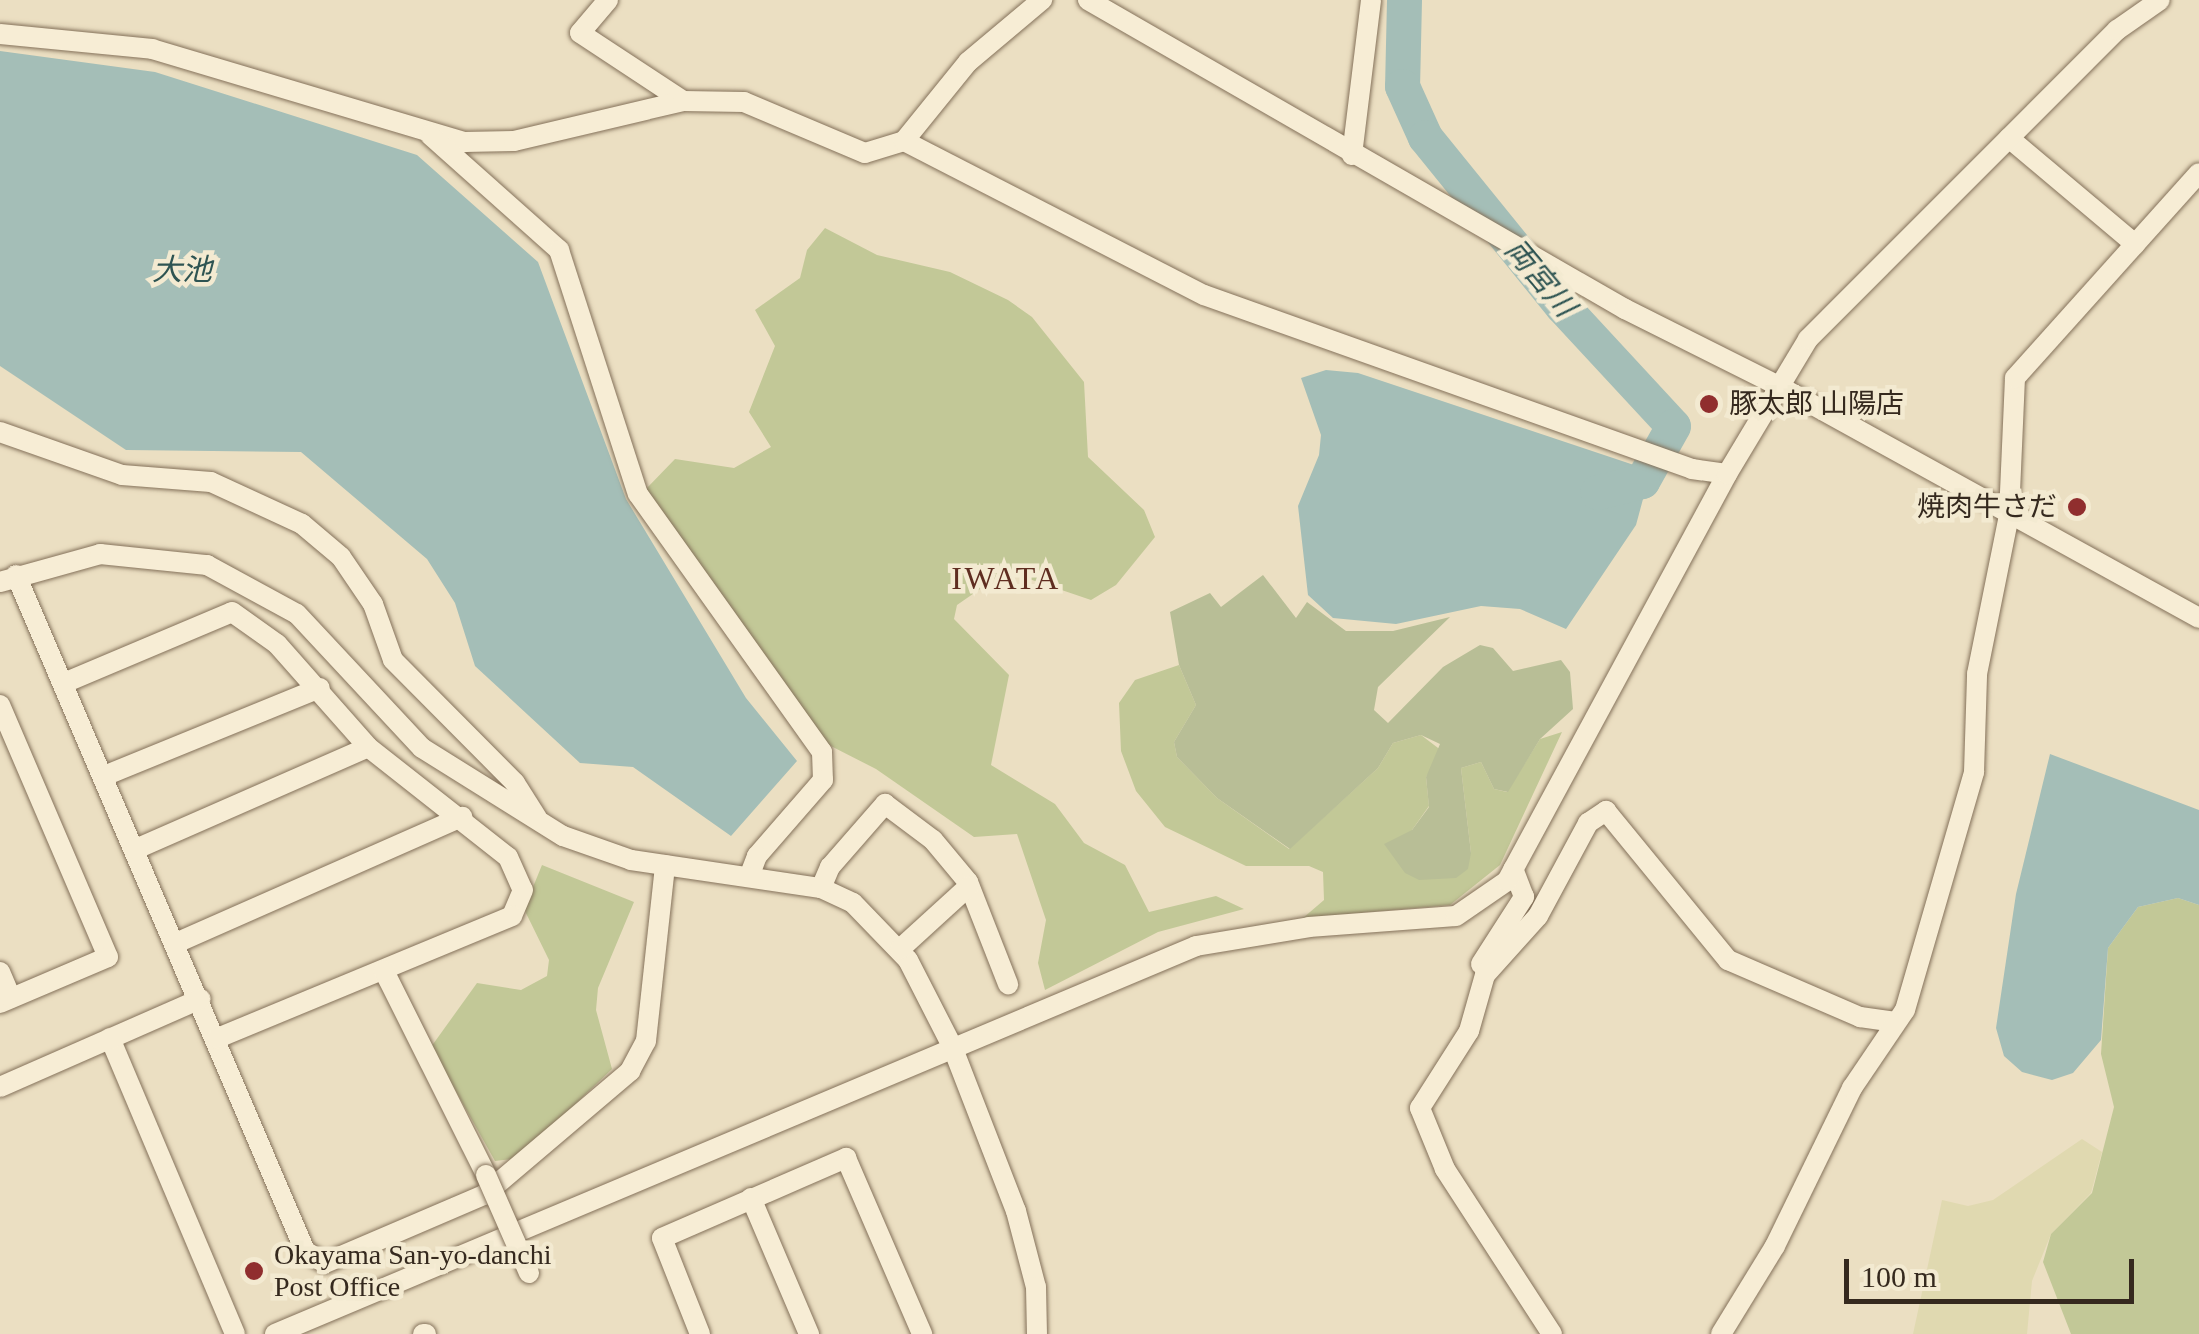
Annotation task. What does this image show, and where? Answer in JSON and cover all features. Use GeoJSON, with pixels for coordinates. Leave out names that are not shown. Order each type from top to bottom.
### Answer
{"type":"FeatureCollection","features":[{"type":"Feature","properties":{"kind":"street"},"geometry":{"type":"LineString","coordinates":[[608,0],[580,33],[684,101]]}},
{"type":"Feature","properties":{"kind":"street"},"geometry":{"type":"LineString","coordinates":[[0,34],[152,50],[257,76],[464,142],[514,141],[684,101],[744,102],[864,153],[904,141],[968,62],[1042,0]]}},
{"type":"Feature","properties":{"kind":"street"},"geometry":{"type":"LineString","coordinates":[[1088,0],[1625,310],[1777,385],[2199,618]]}},
{"type":"Feature","properties":{"kind":"street"},"geometry":{"type":"LineString","coordinates":[[1352,155],[1371,0]]}},
{"type":"Feature","properties":{"kind":"street"},"geometry":{"type":"LineString","coordinates":[[276,1334],[1196,946],[1309,927],[1456,916],[1506,881],[1727,474],[1808,339],[2118,30],[2160,0]]}},
{"type":"Feature","properties":{"kind":"street"},"geometry":{"type":"LineString","coordinates":[[428,132],[559,250],[638,494],[822,752],[823,780],[757,856],[748,877]]}},
{"type":"Feature","properties":{"kind":"street"},"geometry":{"type":"LineString","coordinates":[[2009,138],[2135,244]]}},
{"type":"Feature","properties":{"kind":"street"},"geometry":{"type":"LineString","coordinates":[[904,141],[1204,295],[1692,469],[1727,474]]}},
{"type":"Feature","properties":{"kind":"street"},"geometry":{"type":"LineString","coordinates":[[1721,1334],[1775,1246],[1826,1137],[1894,1022],[1905,1010],[1974,772],[1978,674],[2009,515],[2015,378],[2199,173]]}},
{"type":"Feature","properties":{"kind":"street"},"geometry":{"type":"LineString","coordinates":[[0,432],[122,475],[211,482],[302,524],[341,557],[374,604],[393,660],[515,783],[541,824]]}},
{"type":"Feature","properties":{"kind":"street"},"geometry":{"type":"LineString","coordinates":[[664,864],[646,1042],[630,1071],[484,1195],[325,1263],[306,1251],[64,683],[8,578],[100,554],[154,556],[207,565],[251,585],[297,614],[422,748],[541,824],[631,860],[664,864],[821,888],[853,902],[900,949],[952,1046],[1016,1211],[1036,1286],[1037,1334]]}},
{"type":"Feature","properties":{"kind":"street"},"geometry":{"type":"LineString","coordinates":[[64,683],[232,612],[277,644],[320,688],[368,747],[462,817],[508,857],[523,890],[512,916],[217,1038]]}},
{"type":"Feature","properties":{"kind":"street"},"geometry":{"type":"LineString","coordinates":[[104,776],[320,688]]}},
{"type":"Feature","properties":{"kind":"street"},"geometry":{"type":"LineString","coordinates":[[0,705],[108,958],[6,1001],[0,972]]}},
{"type":"Feature","properties":{"kind":"street"},"geometry":{"type":"LineString","coordinates":[[136,848],[368,747]]}},
{"type":"Feature","properties":{"kind":"street"},"geometry":{"type":"LineString","coordinates":[[821,888],[830,868],[885,804],[933,840],[969,886],[1008,984]]}},
{"type":"Feature","properties":{"kind":"street"},"geometry":{"type":"LineString","coordinates":[[1552,1334],[1444,1169],[1420,1108],[1469,1031],[1481,984],[1538,916],[1588,823],[1606,811],[1728,960],[1860,1017],[1894,1022]]}},
{"type":"Feature","properties":{"kind":"street"},"geometry":{"type":"LineString","coordinates":[[176,943],[462,817]]}},
{"type":"Feature","properties":{"kind":"street"},"geometry":{"type":"LineString","coordinates":[[1481,984],[1477,970],[1524,896],[1514,868]]}},
{"type":"Feature","properties":{"kind":"street"},"geometry":{"type":"LineString","coordinates":[[900,949],[969,886]]}},
{"type":"Feature","properties":{"kind":"street"},"geometry":{"type":"LineString","coordinates":[[384,971],[486,1176],[529,1274]]}},
{"type":"Feature","properties":{"kind":"street"},"geometry":{"type":"LineString","coordinates":[[0,1087],[200,999]]}},
{"type":"Feature","properties":{"kind":"street"},"geometry":{"type":"LineString","coordinates":[[110,1038],[235,1334]]}},
{"type":"Feature","properties":{"kind":"street"},"geometry":{"type":"LineString","coordinates":[[700,1334],[662,1238],[846,1158],[922,1334]]}},
{"type":"Feature","properties":{"kind":"street"},"geometry":{"type":"LineString","coordinates":[[751,1198],[810,1334]]}},
{"type":"Feature","properties":{"kind":"shaded area"},"geometry":{"type":"Polygon","coordinates":[[[2082,1139],[2102,1152],[2091,1193],[2051,1234],[2032,1281],[2027,1334],[1913,1334],[1942,1200],[1968,1206],[1993,1200],[2082,1139]]]}},
{"type":"Feature","properties":{"kind":"green space"},"geometry":{"type":"Polygon","coordinates":[[[825,228],[877,255],[950,272],[1008,300],[1032,317],[1084,382],[1088,457],[1144,510],[1155,537],[1116,585],[1091,600],[1006,571],[957,605],[954,619],[1009,675],[991,765],[1055,804],[1084,843],[1125,865],[1149,912],[1216,896],[1244,909],[1158,932],[1045,990],[1038,963],[1046,920],[1017,834],[974,837],[876,769],[823,742],[646,489],[675,459],[734,468],[771,447],[749,412],[775,346],[755,310],[800,278],[807,250],[825,228]]]}},
{"type":"Feature","properties":{"kind":"green space"},"geometry":{"type":"Polygon","coordinates":[[[1263,575],[1296,618],[1307,602],[1346,631],[1393,631],[1450,617],[1378,687],[1374,710],[1388,723],[1443,667],[1480,645],[1493,648],[1513,671],[1561,660],[1570,672],[1573,709],[1540,739],[1508,792],[1494,789],[1481,762],[1461,768],[1471,853],[1468,869],[1456,878],[1419,880],[1405,873],[1384,844],[1412,830],[1429,807],[1426,777],[1440,744],[1421,735],[1393,743],[1378,768],[1290,849],[1217,798],[1177,757],[1174,742],[1196,705],[1179,665],[1170,612],[1210,593],[1221,607],[1263,575]]]}},
{"type":"Feature","properties":{"kind":"green space"},"geometry":{"type":"Polygon","coordinates":[[[1179,665],[1196,705],[1174,742],[1177,757],[1217,798],[1289,849],[1378,768],[1393,743],[1421,735],[1442,751],[1426,777],[1429,806],[1412,830],[1471,853],[1461,768],[1481,762],[1494,789],[1507,792],[1540,739],[1562,732],[1500,865],[1450,905],[1303,918],[1324,900],[1323,872],[1309,866],[1246,866],[1165,827],[1136,791],[1121,751],[1119,703],[1135,680],[1179,665]]]}},
{"type":"Feature","properties":{"kind":"green space"},"geometry":{"type":"Polygon","coordinates":[[[542,865],[634,902],[598,988],[596,1010],[612,1069],[519,1158],[495,1161],[431,1047],[477,983],[521,990],[547,976],[549,960],[524,909],[542,865]]]}},
{"type":"Feature","properties":{"kind":"green space"},"geometry":{"type":"Polygon","coordinates":[[[2178,898],[2199,905],[2199,1334],[2071,1334],[2043,1262],[2051,1234],[2092,1193],[2114,1107],[2101,1054],[2108,948],[2138,907],[2178,898]]]}},
{"type":"Feature","properties":{"kind":"water","name":"大池"},"geometry":{"type":"Polygon","coordinates":[[[0,51],[155,72],[417,155],[538,262],[626,499],[746,698],[797,761],[731,836],[633,767],[580,763],[475,666],[455,603],[427,559],[301,452],[126,450],[0,366],[0,51]]]}},
{"type":"Feature","properties":{"kind":"water"},"geometry":{"type":"Polygon","coordinates":[[[1326,370],[1358,373],[1634,465],[1646,488],[1636,525],[1566,629],[1520,609],[1481,606],[1396,624],[1333,618],[1308,595],[1298,506],[1319,455],[1321,435],[1301,378],[1326,370]]]}},
{"type":"Feature","properties":{"kind":"water"},"geometry":{"type":"Polygon","coordinates":[[[2050,754],[2199,810],[2199,905],[2178,898],[2138,907],[2108,948],[2101,1040],[2073,1073],[2052,1080],[2022,1072],[2004,1056],[1996,1028],[2016,894],[2050,754]]]}},
{"type":"Feature","properties":{"kind":"waterway","name":"両宮川"},"geometry":{"type":"LineString","coordinates":[[1404,0],[1402,86],[1425,137],[1562,306],[1673,426],[1642,481],[1597,492]]}},
{"type":"Feature","properties":{"kind":"place","name":"豚太郎 山陽店"},"geometry":{"type":"Point","coordinates":[1709,404]}},
{"type":"Feature","properties":{"kind":"place","name":"焼肉牛さだ"},"geometry":{"type":"Point","coordinates":[2077,507]}},
{"type":"Feature","properties":{"kind":"place","name":"Okayama San-yo-danchi Post Office"},"geometry":{"type":"Point","coordinates":[254,1271]}},
{"type":"Feature","properties":{"kind":"district","name":"IWATA"},"geometry":{"type":"Point","coordinates":[1006,578]}}]}
